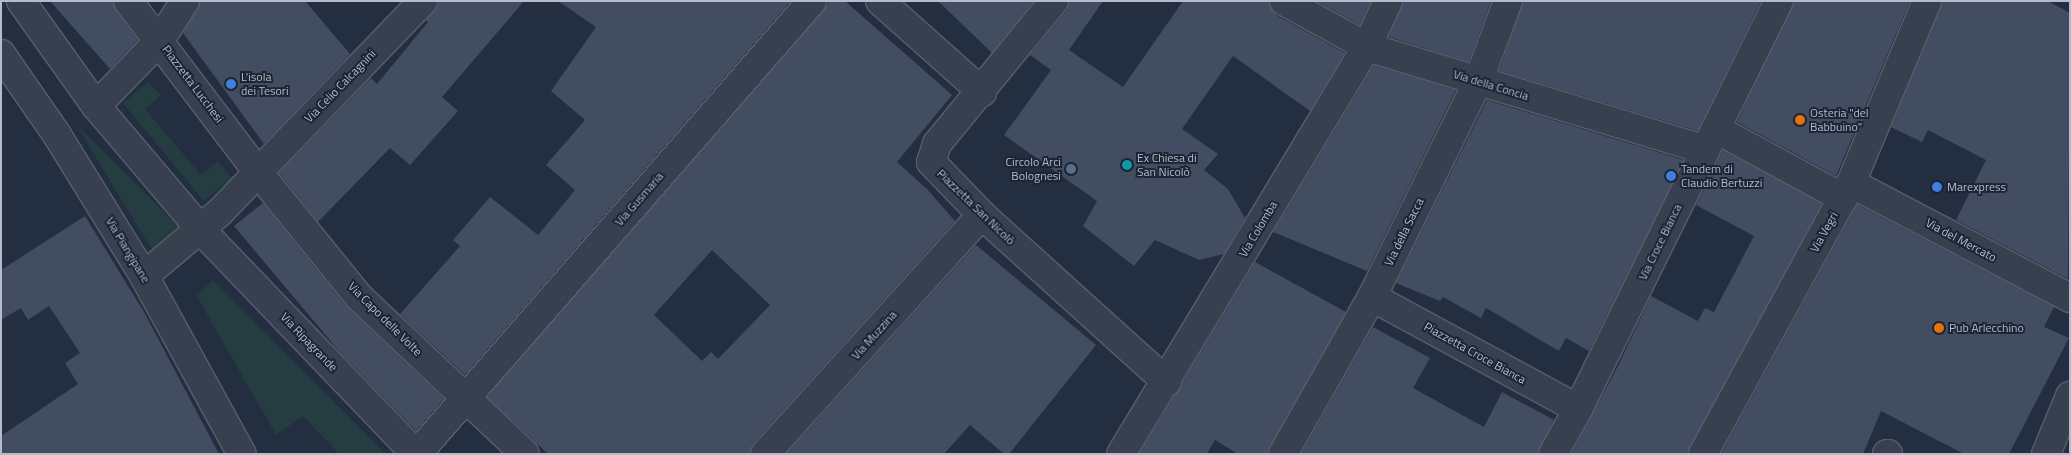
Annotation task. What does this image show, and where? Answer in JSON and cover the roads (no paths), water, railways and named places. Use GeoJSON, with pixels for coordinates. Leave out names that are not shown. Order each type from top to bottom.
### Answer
{"type":"FeatureCollection","features":[{"type":"Feature","properties":{"kind":"street"},"geometry":{"type":"LineString","coordinates":[[21,1],[96,106],[211,221]]}},
{"type":"Feature","properties":{"kind":"street"},"geometry":{"type":"LineString","coordinates":[[128,1],[160,40],[185,1]]}},
{"type":"Feature","properties":{"kind":"street","name":"Via Celio Calcagnini"},"geometry":{"type":"LineString","coordinates":[[257,171],[423,1]]}},
{"type":"Feature","properties":{"kind":"street","name":"Via Gusmaria"},"geometry":{"type":"LineString","coordinates":[[416,454],[812,1]]}},
{"type":"Feature","properties":{"kind":"street"},"geometry":{"type":"LineString","coordinates":[[880,1],[982,92],[1054,1]]}},
{"type":"Feature","properties":{"kind":"street","name":"Via della Concia"},"geometry":{"type":"LineString","coordinates":[[1284,1],[1367,47],[1478,82],[1711,140],[1847,190]]}},
{"type":"Feature","properties":{"kind":"street","name":"Via Colomba"},"geometry":{"type":"LineString","coordinates":[[1121,454],[1167,382],[1367,47],[1388,1]]}},
{"type":"Feature","properties":{"kind":"street","name":"Via della Sacca"},"geometry":{"type":"LineString","coordinates":[[1282,454],[1372,296],[1478,82],[1508,1]]}},
{"type":"Feature","properties":{"kind":"street","name":"Via Croce Bianca"},"geometry":{"type":"LineString","coordinates":[[1553,454],[1578,409],[1778,1]]}},
{"type":"Feature","properties":{"kind":"street","name":"Via Vegri"},"geometry":{"type":"LineString","coordinates":[[1703,454],[1847,190],[1927,1]]}},
{"type":"Feature","properties":{"kind":"street","name":"Piazzetta Lucchesi"},"geometry":{"type":"LineString","coordinates":[[96,106],[160,40],[257,171]]}},
{"type":"Feature","properties":{"kind":"street","name":"Via Piangipane"},"geometry":{"type":"LineString","coordinates":[[1,54],[57,135],[144,276],[242,454]]}},
{"type":"Feature","properties":{"kind":"street","name":"Piazzetta San Nicolò"},"geometry":{"type":"LineString","coordinates":[[982,92],[937,144],[931,162],[982,215],[1167,382]]}},
{"type":"Feature","properties":{"kind":"street"},"geometry":{"type":"LineString","coordinates":[[144,276],[211,221],[257,171]]}},
{"type":"Feature","properties":{"kind":"street","name":"Via Capo delle Volte"},"geometry":{"type":"LineString","coordinates":[[257,171],[359,297],[525,454]]}},
{"type":"Feature","properties":{"kind":"street","name":"Via del Mercato"},"geometry":{"type":"LineString","coordinates":[[1847,190],[2070,298]]}},
{"type":"Feature","properties":{"kind":"street","name":"Via Muzzina"},"geometry":{"type":"LineString","coordinates":[[766,454],[982,215]]}},
{"type":"Feature","properties":{"kind":"street","name":"Via Ripagrande"},"geometry":{"type":"LineString","coordinates":[[211,221],[416,454]]}},
{"type":"Feature","properties":{"kind":"street","name":"Piazzetta Croce Bianca"},"geometry":{"type":"LineString","coordinates":[[1372,296],[1578,409]]}},
{"type":"Feature","properties":{"kind":"street"},"geometry":{"type":"LineString","coordinates":[[2046,454],[2070,396]]}},
{"type":"Feature","properties":{"kind":"place","name":"L'isola dei Tesori"},"geometry":{"type":"Point","coordinates":[231,84]}},
{"type":"Feature","properties":{"kind":"place","name":"Osteria \"del Babbuino\""},"geometry":{"type":"Point","coordinates":[1800,120]}},
{"type":"Feature","properties":{"kind":"place","name":"Ex Chiesa di San Nicolò"},"geometry":{"type":"Point","coordinates":[1127,165]}},
{"type":"Feature","properties":{"kind":"place","name":"Circolo Arci Bolognesi"},"geometry":{"type":"Point","coordinates":[1071,169]}},
{"type":"Feature","properties":{"kind":"place","name":"Tandem di Claudio Bertuzzi"},"geometry":{"type":"Point","coordinates":[1671,176]}},
{"type":"Feature","properties":{"kind":"place","name":"Marexpress"},"geometry":{"type":"Point","coordinates":[1937,187]}},
{"type":"Feature","properties":{"kind":"place","name":"Pub Arlecchino"},"geometry":{"type":"Point","coordinates":[1939,328]}}]}
